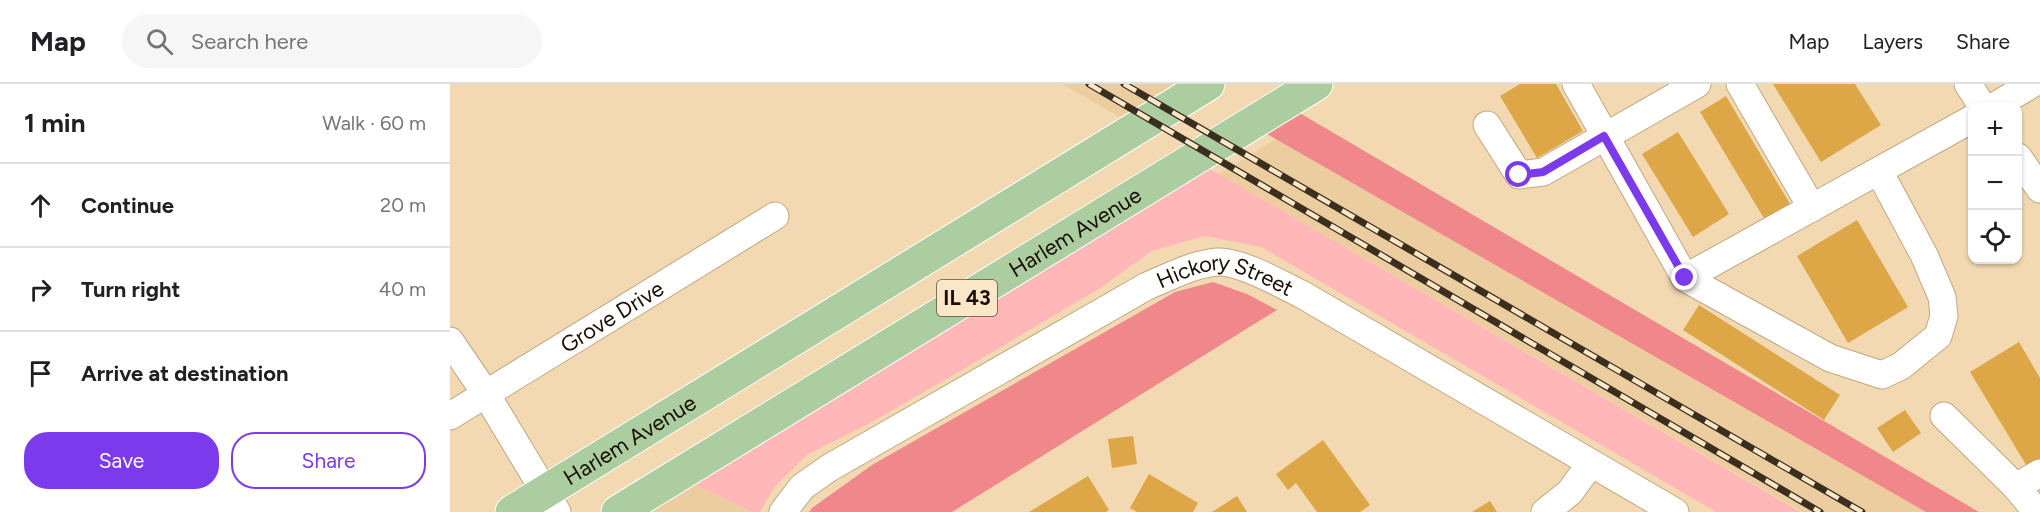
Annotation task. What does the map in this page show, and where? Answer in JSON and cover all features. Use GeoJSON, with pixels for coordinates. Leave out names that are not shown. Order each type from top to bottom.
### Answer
{"type":"FeatureCollection","features":[{"type":"Feature","properties":{"kind":"main road","name":"Harlem Avenue"},"geometry":{"type":"LineString","coordinates":[[512,512],[551,502],[1208,84]]}},
{"type":"Feature","properties":{"kind":"main road","name":"Harlem Avenue"},"geometry":{"type":"LineString","coordinates":[[618,512],[1316,84]]}},
{"type":"Feature","properties":{"kind":"street"},"geometry":{"type":"LineString","coordinates":[[1576,84],[1685,278],[1830,358],[1882,375],[1902,366],[1938,336],[1944,316],[1942,297],[1924,255],[1879,171]]}},
{"type":"Feature","properties":{"kind":"street"},"geometry":{"type":"LineString","coordinates":[[1487,125],[1519,175],[1543,172],[1697,84]]}},
{"type":"Feature","properties":{"kind":"street"},"geometry":{"type":"LineString","coordinates":[[1740,84],[1812,208]]}},
{"type":"Feature","properties":{"kind":"street"},"geometry":{"type":"LineString","coordinates":[[1968,84],[1979,102]]}},
{"type":"Feature","properties":{"kind":"street"},"geometry":{"type":"LineString","coordinates":[[2002,102],[2032,84]]}},
{"type":"Feature","properties":{"kind":"street"},"geometry":{"type":"LineString","coordinates":[[1685,278],[1968,121]]}},
{"type":"Feature","properties":{"kind":"street"},"geometry":{"type":"LineString","coordinates":[[2022,163],[2040,189]]}},
{"type":"Feature","properties":{"kind":"street","name":"Grove Drive"},"geometry":{"type":"LineString","coordinates":[[450,416],[775,216]]}},
{"type":"Feature","properties":{"kind":"street","name":"Hickory Street"},"geometry":{"type":"LineString","coordinates":[[783,512],[802,487],[829,468],[1147,286],[1184,270],[1219,262],[1253,270],[1303,295],[1675,512]]}},
{"type":"Feature","properties":{"kind":"street"},"geometry":{"type":"LineString","coordinates":[[450,341],[486,394],[551,502]]}},
{"type":"Feature","properties":{"kind":"street"},"geometry":{"type":"LineString","coordinates":[[1944,416],[2016,487],[2037,512]]}},
{"type":"Feature","properties":{"kind":"street"},"geometry":{"type":"LineString","coordinates":[[1545,512],[1570,492],[1591,463]]}},
{"type":"Feature","properties":{"kind":"street"},"geometry":{"type":"LineString","coordinates":[[2016,487],[2040,473]]}},
{"type":"Feature","properties":{"kind":"shaded area"},"geometry":{"type":"Polygon","coordinates":[[[1062,84],[1173,84],[1120,117],[1062,84]]]}},
{"type":"Feature","properties":{"kind":"shaded area"},"geometry":{"type":"Polygon","coordinates":[[[1298,112],[1979,512],[1926,512],[1267,134],[1298,112]]]}},
{"type":"Feature","properties":{"kind":"shaded area"},"geometry":{"type":"Polygon","coordinates":[[[1276,139],[1926,512],[1803,512],[1219,174],[1276,139]]]}},
{"type":"Feature","properties":{"kind":"shaded area"},"geometry":{"type":"Polygon","coordinates":[[[1207,168],[1801,512],[1716,512],[1261,247],[1204,236],[1152,251],[1102,287],[969,366],[872,422],[807,455],[774,488],[760,512],[753,512],[691,483],[1207,168]]]}},
{"type":"Feature","properties":{"kind":"shaded area"},"geometry":{"type":"Polygon","coordinates":[[[1213,282],[1247,294],[1277,310],[952,512],[809,512],[872,465],[1175,292],[1213,282]]]}},
{"type":"Feature","properties":{"kind":"shaded area"},"geometry":{"type":"Polygon","coordinates":[[[691,483],[753,512],[647,512],[691,483]]]}},
{"type":"Feature","properties":{"kind":"building"},"geometry":{"type":"Polygon","coordinates":[[[1520,84],[1556,84],[1583,131],[1537,158],[1500,96],[1520,84]]]}},
{"type":"Feature","properties":{"kind":"building"},"geometry":{"type":"Polygon","coordinates":[[[1773,84],[1855,84],[1881,125],[1821,162],[1773,84]]]}},
{"type":"Feature","properties":{"kind":"building"},"geometry":{"type":"Polygon","coordinates":[[[1726,96],[1790,204],[1765,220],[1700,112],[1726,96]]]}},
{"type":"Feature","properties":{"kind":"building"},"geometry":{"type":"Polygon","coordinates":[[[1678,132],[1729,214],[1693,237],[1642,154],[1678,132]]]}},
{"type":"Feature","properties":{"kind":"building"},"geometry":{"type":"Polygon","coordinates":[[[1857,220],[1908,307],[1848,343],[1797,256],[1857,220]]]}},
{"type":"Feature","properties":{"kind":"building"},"geometry":{"type":"Polygon","coordinates":[[[1699,305],[1840,395],[1824,420],[1683,330],[1699,305]]]}},
{"type":"Feature","properties":{"kind":"building"},"geometry":{"type":"Polygon","coordinates":[[[2019,342],[2040,378],[2040,461],[2028,468],[1970,372],[2019,342]]]}},
{"type":"Feature","properties":{"kind":"building"},"geometry":{"type":"Polygon","coordinates":[[[1905,410],[1921,433],[1893,452],[1877,428],[1905,410]]]}},
{"type":"Feature","properties":{"kind":"building"},"geometry":{"type":"Polygon","coordinates":[[[1133,436],[1137,464],[1112,468],[1108,439],[1133,436]]]}},
{"type":"Feature","properties":{"kind":"building"},"geometry":{"type":"Polygon","coordinates":[[[1323,440],[1370,505],[1360,512],[1317,512],[1296,483],[1288,490],[1276,474],[1323,440]]]}},
{"type":"Feature","properties":{"kind":"building"},"geometry":{"type":"Polygon","coordinates":[[[1149,474],[1198,503],[1193,512],[1137,512],[1130,508],[1149,474]]]}},
{"type":"Feature","properties":{"kind":"building"},"geometry":{"type":"Polygon","coordinates":[[[1088,476],[1109,510],[1106,512],[1029,512],[1088,476]]]}},
{"type":"Feature","properties":{"kind":"building"},"geometry":{"type":"Polygon","coordinates":[[[1237,496],[1247,512],[1212,512],[1237,496]]]}},
{"type":"Feature","properties":{"kind":"building"},"geometry":{"type":"Polygon","coordinates":[[[1490,501],[1497,512],[1472,512],[1490,501]]]}},
{"type":"Feature","properties":{"kind":"railway"},"geometry":{"type":"LineString","coordinates":[[1089,84],[1820,512]]}},
{"type":"Feature","properties":{"kind":"railway"},"geometry":{"type":"LineString","coordinates":[[1124,84],[1862,512]]}},
{"type":"Feature","properties":{"kind":"route"},"geometry":{"type":"LineString","coordinates":[[1519,175],[1543,172],[1604,136],[1685,278]]}}]}
